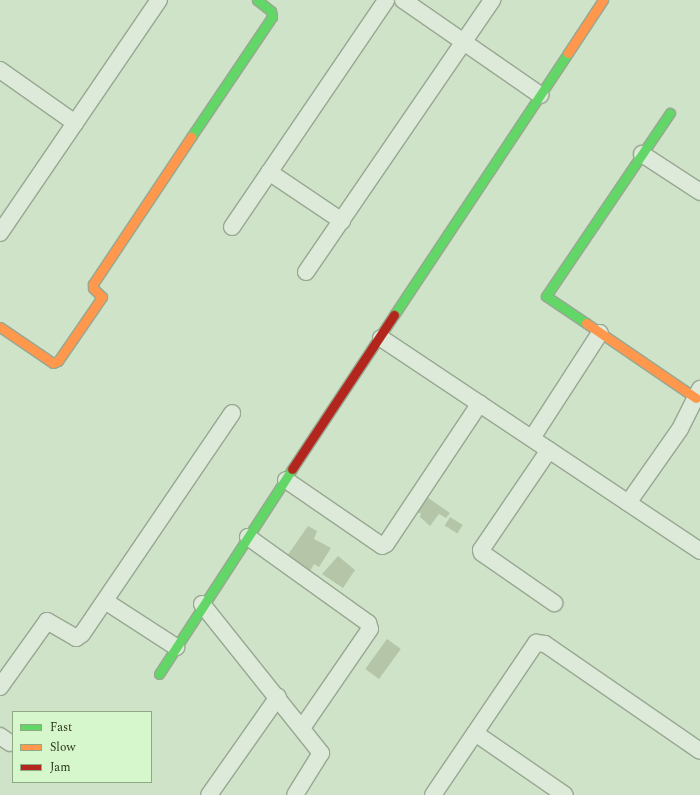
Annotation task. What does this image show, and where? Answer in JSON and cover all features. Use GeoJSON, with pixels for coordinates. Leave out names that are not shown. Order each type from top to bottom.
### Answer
{"type":"FeatureCollection","features":[{"type":"Feature","properties":{"kind":"street"},"geometry":{"type":"LineString","coordinates":[[0,232],[159,0]]}},
{"type":"Feature","properties":{"kind":"street"},"geometry":{"type":"LineString","coordinates":[[0,328],[53,363],[58,361],[102,297],[93,288],[92,284],[272,17],[271,11],[257,0]]}},
{"type":"Feature","properties":{"kind":"street"},"geometry":{"type":"LineString","coordinates":[[232,227],[386,0]]}},
{"type":"Feature","properties":{"kind":"street"},"geometry":{"type":"LineString","coordinates":[[403,0],[540,95]]}},
{"type":"Feature","properties":{"kind":"street"},"geometry":{"type":"LineString","coordinates":[[306,272],[492,0]]}},
{"type":"Feature","properties":{"kind":"street"},"geometry":{"type":"LineString","coordinates":[[160,674],[202,604],[286,480],[603,0]]}},
{"type":"Feature","properties":{"kind":"street"},"geometry":{"type":"LineString","coordinates":[[0,70],[75,123]]}},
{"type":"Feature","properties":{"kind":"street"},"geometry":{"type":"LineString","coordinates":[[628,503],[680,429],[698,394],[600,333],[546,296],[670,113]]}},
{"type":"Feature","properties":{"kind":"street"},"geometry":{"type":"LineString","coordinates":[[642,154],[700,192]]}},
{"type":"Feature","properties":{"kind":"street"},"geometry":{"type":"LineString","coordinates":[[269,172],[342,221]]}},
{"type":"Feature","properties":{"kind":"street"},"geometry":{"type":"LineString","coordinates":[[532,438],[600,333]]}},
{"type":"Feature","properties":{"kind":"street"},"geometry":{"type":"LineString","coordinates":[[380,338],[700,551]]}},
{"type":"Feature","properties":{"kind":"street"},"geometry":{"type":"LineString","coordinates":[[286,480],[382,546],[386,544],[480,404]]}},
{"type":"Feature","properties":{"kind":"street"},"geometry":{"type":"LineString","coordinates":[[0,687],[47,621],[76,638],[82,634],[232,413]]}},
{"type":"Feature","properties":{"kind":"street"},"geometry":{"type":"LineString","coordinates":[[549,450],[481,550],[482,553],[554,603]]}},
{"type":"Feature","properties":{"kind":"street"},"geometry":{"type":"LineString","coordinates":[[248,537],[368,623],[370,629],[302,728]]}},
{"type":"Feature","properties":{"kind":"street"},"geometry":{"type":"LineString","coordinates":[[105,601],[176,647]]}},
{"type":"Feature","properties":{"kind":"street"},"geometry":{"type":"LineString","coordinates":[[202,604],[278,697],[321,753],[295,795]]}},
{"type":"Feature","properties":{"kind":"street"},"geometry":{"type":"LineString","coordinates":[[433,795],[536,643],[545,644],[700,751]]}},
{"type":"Feature","properties":{"kind":"street"},"geometry":{"type":"LineString","coordinates":[[209,795],[278,697]]}},
{"type":"Feature","properties":{"kind":"street"},"geometry":{"type":"LineString","coordinates":[[475,733],[565,795]]}},
{"type":"Feature","properties":{"kind":"building"},"geometry":{"type":"Polygon","coordinates":[[[424,495],[450,513],[446,518],[439,514],[430,526],[420,517],[421,513],[412,513],[424,495]]]}},
{"type":"Feature","properties":{"kind":"building"},"geometry":{"type":"Polygon","coordinates":[[[450,517],[463,525],[457,533],[445,525],[450,517]]]}},
{"type":"Feature","properties":{"kind":"building"},"geometry":{"type":"Polygon","coordinates":[[[308,526],[317,531],[314,539],[331,548],[319,567],[314,564],[309,573],[285,559],[308,526]]]}},
{"type":"Feature","properties":{"kind":"building"},"geometry":{"type":"Polygon","coordinates":[[[338,556],[355,570],[343,588],[322,574],[338,556]]]}},
{"type":"Feature","properties":{"kind":"building"},"geometry":{"type":"Polygon","coordinates":[[[387,639],[401,649],[379,679],[365,669],[387,639]]]}},
{"type":"Feature","properties":{"kind":"traffic: fast"},"geometry":{"type":"LineString","coordinates":[[191,137],[272,17],[271,11],[257,0]]}},
{"type":"Feature","properties":{"kind":"traffic: fast"},"geometry":{"type":"LineString","coordinates":[[394,315],[568,53]]}},
{"type":"Feature","properties":{"kind":"traffic: fast"},"geometry":{"type":"LineString","coordinates":[[586,323],[546,296],[670,113]]}},
{"type":"Feature","properties":{"kind":"traffic: fast"},"geometry":{"type":"LineString","coordinates":[[159,674],[292,469]]}},
{"type":"Feature","properties":{"kind":"traffic: slow"},"geometry":{"type":"LineString","coordinates":[[568,53],[603,0]]}},
{"type":"Feature","properties":{"kind":"traffic: slow"},"geometry":{"type":"LineString","coordinates":[[0,327],[53,363],[58,361],[102,297],[93,288],[93,284],[191,137]]}},
{"type":"Feature","properties":{"kind":"traffic: slow"},"geometry":{"type":"LineString","coordinates":[[586,323],[696,398]]}},
{"type":"Feature","properties":{"kind":"traffic: jam"},"geometry":{"type":"LineString","coordinates":[[292,469],[394,315]]}}]}
